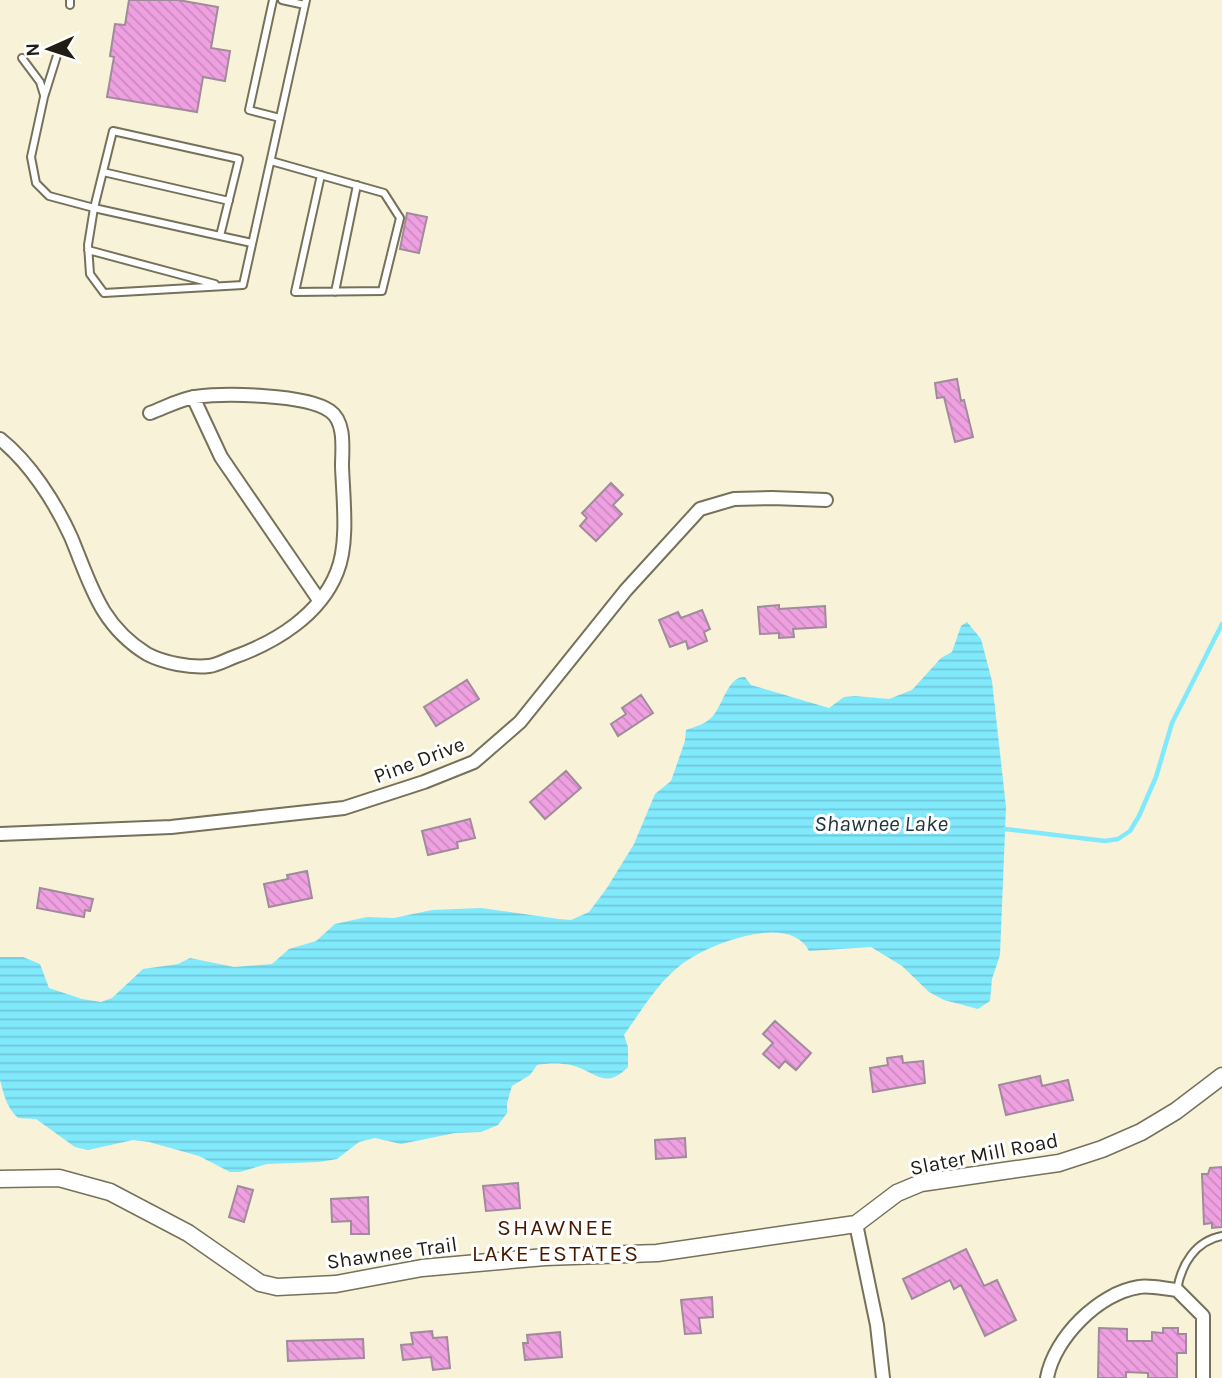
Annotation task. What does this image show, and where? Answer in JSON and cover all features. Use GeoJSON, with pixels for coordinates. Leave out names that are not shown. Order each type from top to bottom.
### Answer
{"type":"FeatureCollection","features":[{"type":"Feature","properties":{"kind":"street"},"geometry":{"type":"LineString","coordinates":[[0,439],[28,467],[56,510],[110,623],[126,640],[150,656],[186,666],[211,666],[257,649],[286,632],[328,589],[338,570],[342,551],[344,515],[341,430],[332,412],[311,402],[241,395],[193,397],[150,413]]}},
{"type":"Feature","properties":{"kind":"street"},"geometry":{"type":"LineString","coordinates":[[193,397],[221,457],[319,600]]}},
{"type":"Feature","properties":{"kind":"street","name":"Pine Drive"},"geometry":{"type":"LineString","coordinates":[[0,834],[171,827],[344,808],[424,782],[474,762],[520,722],[626,590],[700,509],[734,499],[826,500]]}},
{"type":"Feature","properties":{"kind":"street","name":"Slater Mill Road"},"geometry":{"type":"LineString","coordinates":[[856,1224],[897,1193],[920,1183],[1059,1163],[1102,1149],[1141,1132],[1176,1111],[1222,1076]]}},
{"type":"Feature","properties":{"kind":"street","name":"Shawnee Trail"},"geometry":{"type":"LineString","coordinates":[[0,1179],[59,1178],[110,1192],[188,1233],[260,1283],[277,1287],[335,1284],[422,1268],[545,1257],[657,1253],[856,1224]]}},
{"type":"Feature","properties":{"kind":"street"},"geometry":{"type":"LineString","coordinates":[[856,1224],[877,1325],[883,1378]]}},
{"type":"Feature","properties":{"kind":"street"},"geometry":{"type":"LineString","coordinates":[[1047,1378],[1049,1367],[1072,1328],[1100,1302],[1139,1287],[1177,1290],[1203,1317],[1203,1378]]}},
{"type":"Feature","properties":{"kind":"lane"},"geometry":{"type":"LineString","coordinates":[[273,0],[248,110],[280,118]]}},
{"type":"Feature","properties":{"kind":"lane"},"geometry":{"type":"LineString","coordinates":[[220,236],[239,159],[113,131],[94,208],[89,250],[90,274],[104,293],[243,285],[306,2],[282,0]]}},
{"type":"Feature","properties":{"kind":"lane"},"geometry":{"type":"LineString","coordinates":[[59,49],[44,97],[31,157],[36,183],[49,195],[94,208],[252,243]]}},
{"type":"Feature","properties":{"kind":"lane"},"geometry":{"type":"LineString","coordinates":[[22,58],[40,82],[44,97]]}},
{"type":"Feature","properties":{"kind":"lane"},"geometry":{"type":"LineString","coordinates":[[271,161],[321,175],[358,186],[384,193],[400,218],[382,292],[295,292],[321,175]]}},
{"type":"Feature","properties":{"kind":"lane"},"geometry":{"type":"LineString","coordinates":[[103,172],[229,201]]}},
{"type":"Feature","properties":{"kind":"lane"},"geometry":{"type":"LineString","coordinates":[[335,292],[358,186]]}},
{"type":"Feature","properties":{"kind":"lane"},"geometry":{"type":"LineString","coordinates":[[89,250],[222,286]]}},
{"type":"Feature","properties":{"kind":"lane"},"geometry":{"type":"LineString","coordinates":[[1177,1290],[1180,1269],[1207,1239],[1222,1236]]}},
{"type":"Feature","properties":{"kind":"water","name":"Shawnee Lake"},"geometry":{"type":"Polygon","coordinates":[[[967,622],[981,639],[992,681],[1006,807],[1000,955],[992,979],[990,1001],[978,1009],[944,1000],[929,992],[902,966],[871,947],[809,951],[799,940],[785,934],[767,933],[748,935],[710,948],[673,971],[650,997],[624,1035],[628,1047],[628,1067],[620,1074],[606,1078],[571,1065],[537,1065],[530,1075],[512,1086],[507,1113],[498,1125],[481,1132],[455,1133],[401,1144],[375,1138],[359,1142],[337,1159],[267,1164],[240,1172],[230,1172],[199,1156],[149,1142],[133,1140],[88,1150],[75,1147],[36,1119],[18,1118],[8,1105],[0,1080],[0,957],[23,957],[40,964],[49,988],[101,1002],[112,998],[143,969],[178,964],[190,958],[234,967],[272,964],[289,949],[316,941],[335,924],[367,917],[394,918],[432,910],[481,908],[571,920],[589,912],[634,844],[655,794],[671,781],[685,741],[686,730],[711,718],[734,681],[745,677],[751,685],[829,708],[844,697],[889,699],[912,690],[941,658],[952,652],[961,626],[967,622]]]}},
{"type":"Feature","properties":{"kind":"building"},"geometry":{"type":"Polygon","coordinates":[[[129,0],[178,0],[218,7],[211,48],[230,51],[225,81],[203,77],[197,112],[107,97],[114,57],[110,56],[115,24],[125,25],[129,0]]]}},
{"type":"Feature","properties":{"kind":"building"},"geometry":{"type":"Polygon","coordinates":[[[407,213],[427,217],[419,253],[400,249],[407,213]]]}},
{"type":"Feature","properties":{"kind":"building"},"geometry":{"type":"Polygon","coordinates":[[[957,379],[973,437],[955,442],[944,397],[937,398],[935,383],[957,379]]]}},
{"type":"Feature","properties":{"kind":"building"},"geometry":{"type":"Polygon","coordinates":[[[611,483],[623,495],[613,505],[622,514],[596,541],[580,526],[587,518],[582,513],[611,483]]]}},
{"type":"Feature","properties":{"kind":"building"},"geometry":{"type":"Polygon","coordinates":[[[779,605],[779,609],[825,606],[826,627],[793,629],[794,637],[779,638],[779,633],[760,634],[758,607],[779,605]]]}},
{"type":"Feature","properties":{"kind":"building"},"geometry":{"type":"Polygon","coordinates":[[[702,610],[710,629],[704,632],[707,641],[688,649],[686,641],[670,647],[659,620],[678,612],[681,618],[702,610]]]}},
{"type":"Feature","properties":{"kind":"building"},"geometry":{"type":"Polygon","coordinates":[[[467,680],[479,699],[436,726],[424,707],[467,680]]]}},
{"type":"Feature","properties":{"kind":"building"},"geometry":{"type":"Polygon","coordinates":[[[641,695],[653,713],[618,736],[611,724],[626,714],[622,708],[641,695]]]}},
{"type":"Feature","properties":{"kind":"building"},"geometry":{"type":"Polygon","coordinates":[[[566,771],[581,788],[545,819],[530,802],[566,771]]]}},
{"type":"Feature","properties":{"kind":"building"},"geometry":{"type":"Polygon","coordinates":[[[470,819],[475,838],[457,842],[458,848],[428,855],[422,831],[470,819]]]}},
{"type":"Feature","properties":{"kind":"building"},"geometry":{"type":"Polygon","coordinates":[[[307,871],[312,898],[269,907],[264,884],[288,879],[287,875],[307,871]]]}},
{"type":"Feature","properties":{"kind":"building"},"geometry":{"type":"Polygon","coordinates":[[[40,888],[93,899],[90,911],[85,910],[84,917],[37,908],[40,888]]]}},
{"type":"Feature","properties":{"kind":"building"},"geometry":{"type":"Polygon","coordinates":[[[775,1021],[811,1053],[796,1070],[785,1061],[779,1068],[763,1054],[773,1043],[763,1034],[775,1021]]]}},
{"type":"Feature","properties":{"kind":"building"},"geometry":{"type":"Polygon","coordinates":[[[902,1056],[903,1063],[923,1061],[925,1083],[873,1092],[870,1068],[888,1065],[887,1058],[902,1056]]]}},
{"type":"Feature","properties":{"kind":"building"},"geometry":{"type":"Polygon","coordinates":[[[1040,1076],[1042,1086],[1068,1080],[1073,1100],[1006,1115],[999,1085],[1040,1076]]]}},
{"type":"Feature","properties":{"kind":"building"},"geometry":{"type":"Polygon","coordinates":[[[685,1138],[686,1157],[656,1159],[655,1140],[685,1138]]]}},
{"type":"Feature","properties":{"kind":"building"},"geometry":{"type":"Polygon","coordinates":[[[1222,1167],[1222,1227],[1212,1228],[1212,1223],[1204,1224],[1202,1174],[1208,1174],[1210,1168],[1222,1167]]]}},
{"type":"Feature","properties":{"kind":"building"},"geometry":{"type":"Polygon","coordinates":[[[518,1183],[520,1208],[486,1211],[483,1186],[518,1183]]]}},
{"type":"Feature","properties":{"kind":"building"},"geometry":{"type":"Polygon","coordinates":[[[238,1186],[253,1190],[244,1222],[229,1217],[238,1186]]]}},
{"type":"Feature","properties":{"kind":"building"},"geometry":{"type":"Polygon","coordinates":[[[368,1197],[369,1234],[351,1234],[351,1221],[332,1222],[331,1199],[368,1197]]]}},
{"type":"Feature","properties":{"kind":"building"},"geometry":{"type":"Polygon","coordinates":[[[966,1249],[984,1286],[997,1280],[1016,1320],[985,1336],[961,1285],[954,1289],[950,1280],[912,1299],[903,1279],[966,1249]]]}},
{"type":"Feature","properties":{"kind":"building"},"geometry":{"type":"Polygon","coordinates":[[[712,1297],[713,1317],[699,1318],[701,1333],[685,1334],[681,1300],[712,1297]]]}},
{"type":"Feature","properties":{"kind":"building"},"geometry":{"type":"Polygon","coordinates":[[[1099,1328],[1127,1329],[1127,1341],[1152,1341],[1152,1332],[1163,1333],[1163,1328],[1178,1328],[1178,1334],[1186,1334],[1186,1353],[1177,1353],[1177,1378],[1148,1378],[1148,1373],[1126,1372],[1126,1378],[1098,1378],[1099,1328]]]}},
{"type":"Feature","properties":{"kind":"building"},"geometry":{"type":"Polygon","coordinates":[[[432,1331],[433,1338],[447,1337],[450,1368],[433,1370],[431,1357],[403,1360],[401,1345],[413,1344],[411,1333],[432,1331]]]}},
{"type":"Feature","properties":{"kind":"building"},"geometry":{"type":"Polygon","coordinates":[[[560,1332],[562,1357],[525,1360],[523,1343],[528,1343],[527,1335],[560,1332]]]}},
{"type":"Feature","properties":{"kind":"building"},"geometry":{"type":"Polygon","coordinates":[[[363,1339],[364,1358],[288,1361],[287,1341],[363,1339]]]}},
{"type":"Feature","properties":{"kind":"waterway"},"geometry":{"type":"LineString","coordinates":[[1005,829],[1105,841],[1118,839],[1130,831],[1156,777],[1172,723],[1222,624]]}},
{"type":"Feature","properties":{"kind":"district","name":"SHAWNEE LAKE ESTATES"},"geometry":{"type":"Point","coordinates":[556,1240]}}]}
